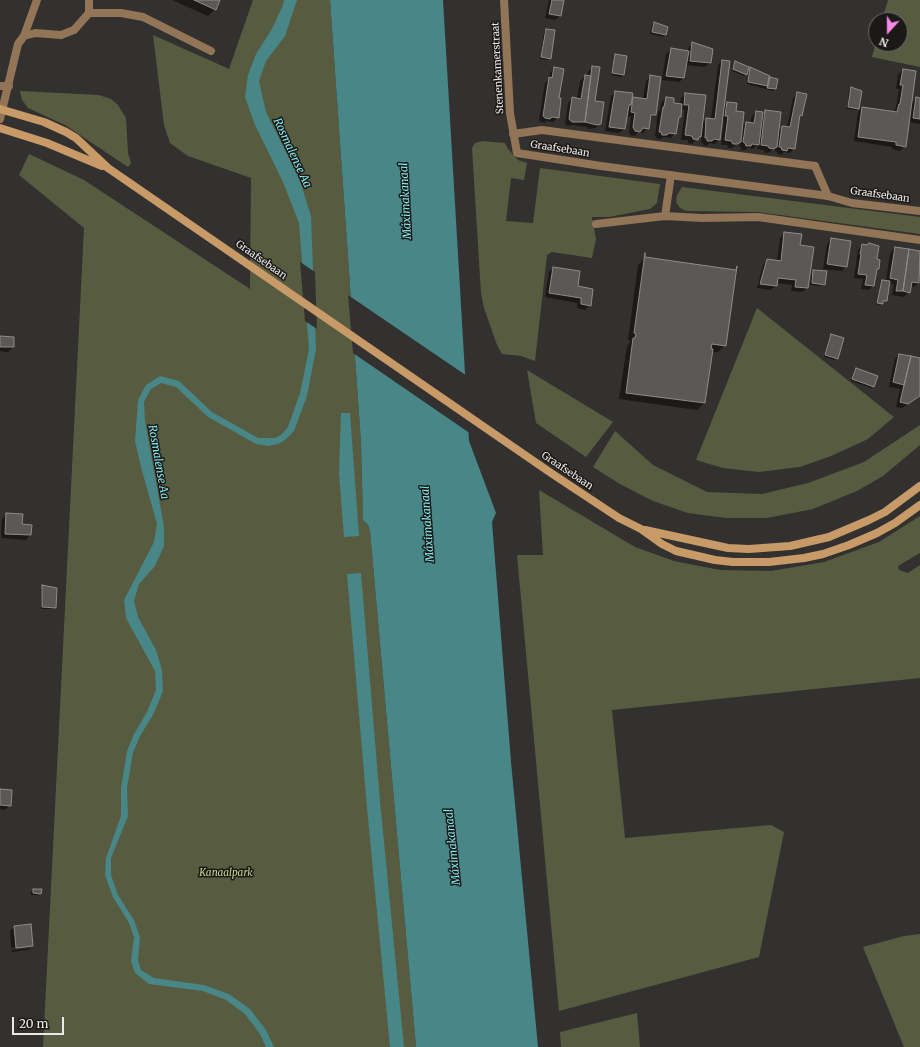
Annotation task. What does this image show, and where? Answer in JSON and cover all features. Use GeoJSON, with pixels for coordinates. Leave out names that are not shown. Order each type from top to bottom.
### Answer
{"type":"FeatureCollection","features":[{"type":"Feature","properties":{"kind":"main road","name":"Graafsebaan"},"geometry":{"type":"LineString","coordinates":[[1,109],[35,119],[66,132],[76,138],[108,168],[551,473],[619,518],[641,529],[662,544],[676,551],[733,562],[769,562],[823,554],[862,540],[896,523],[920,505]]}},
{"type":"Feature","properties":{"kind":"main road","name":"Graafsebaan"},"geometry":{"type":"LineString","coordinates":[[0,128],[47,143],[108,168]]}},
{"type":"Feature","properties":{"kind":"main road","name":"Graafsebaan"},"geometry":{"type":"LineString","coordinates":[[641,529],[728,548],[749,549],[790,546],[829,537],[869,520],[890,508],[920,486]]}},
{"type":"Feature","properties":{"kind":"street"},"geometry":{"type":"LineString","coordinates":[[0,118],[4,86],[18,44],[24,36],[37,0]]}},
{"type":"Feature","properties":{"kind":"street"},"geometry":{"type":"LineString","coordinates":[[24,36],[34,33],[61,35],[74,30],[89,13],[88,0]]}},
{"type":"Feature","properties":{"kind":"street","name":"Stenenkamerstraat"},"geometry":{"type":"LineString","coordinates":[[504,0],[510,113],[513,134]]}},
{"type":"Feature","properties":{"kind":"street"},"geometry":{"type":"LineString","coordinates":[[89,13],[121,13],[143,17],[211,51]]}},
{"type":"Feature","properties":{"kind":"street","name":"Graafsebaan"},"geometry":{"type":"LineString","coordinates":[[828,196],[815,166],[542,130],[513,134],[517,153],[828,196],[852,203],[920,211]]}},
{"type":"Feature","properties":{"kind":"street"},"geometry":{"type":"LineString","coordinates":[[665,216],[671,175]]}},
{"type":"Feature","properties":{"kind":"street"},"geometry":{"type":"LineString","coordinates":[[596,224],[665,216],[702,218],[758,217],[920,240]]}},
{"type":"Feature","properties":{"kind":"green space","name":"Kanaalpark"},"geometry":{"type":"Polygon","coordinates":[[[253,0],[330,0],[361,443],[363,520],[368,525],[370,531],[416,1047],[43,1047],[84,228],[19,175],[29,154],[84,180],[250,289],[251,178],[188,156],[170,143],[164,125],[153,35],[229,69],[253,0]]]}},
{"type":"Feature","properties":{"kind":"green space"},"geometry":{"type":"Polygon","coordinates":[[[888,0],[920,0],[920,67],[872,57],[873,52],[908,52],[908,12],[884,12],[888,0]]]}},
{"type":"Feature","properties":{"kind":"green space"},"geometry":{"type":"Polygon","coordinates":[[[20,91],[99,95],[111,99],[118,105],[126,118],[128,153],[131,163],[128,167],[65,125],[28,108],[22,100],[20,91]]]}},
{"type":"Feature","properties":{"kind":"green space"},"geometry":{"type":"Polygon","coordinates":[[[482,141],[505,143],[508,149],[518,160],[527,163],[524,180],[511,178],[506,221],[533,223],[540,168],[660,184],[657,203],[650,209],[609,217],[592,217],[596,239],[592,258],[552,252],[547,255],[535,361],[521,356],[502,354],[497,345],[484,308],[481,293],[472,148],[475,143],[482,141]]]}},
{"type":"Feature","properties":{"kind":"green space"},"geometry":{"type":"Polygon","coordinates":[[[682,187],[920,217],[920,234],[758,212],[686,211],[680,208],[676,202],[677,195],[682,187]]]}},
{"type":"Feature","properties":{"kind":"green space"},"geometry":{"type":"Polygon","coordinates":[[[757,308],[894,417],[868,439],[831,456],[800,467],[759,472],[723,468],[696,460],[757,308]]]}},
{"type":"Feature","properties":{"kind":"green space"},"geometry":{"type":"Polygon","coordinates":[[[527,370],[613,422],[586,457],[536,423],[527,370]]]}},
{"type":"Feature","properties":{"kind":"green space"},"geometry":{"type":"Polygon","coordinates":[[[920,425],[920,445],[883,476],[857,491],[813,509],[767,518],[726,518],[688,513],[653,501],[620,484],[593,467],[615,431],[653,465],[707,492],[762,494],[808,483],[864,462],[920,425]]]}},
{"type":"Feature","properties":{"kind":"green space"},"geometry":{"type":"Polygon","coordinates":[[[539,490],[635,547],[674,561],[720,570],[771,571],[824,562],[879,542],[920,516],[920,553],[898,566],[899,570],[908,573],[920,565],[920,678],[612,710],[625,838],[771,825],[784,832],[759,957],[559,1011],[517,555],[543,555],[539,490]]]}},
{"type":"Feature","properties":{"kind":"green space"},"geometry":{"type":"Polygon","coordinates":[[[920,934],[920,1047],[904,1047],[863,947],[904,936],[920,934]]]}},
{"type":"Feature","properties":{"kind":"green space"},"geometry":{"type":"Polygon","coordinates":[[[637,1013],[640,1047],[561,1047],[560,1032],[637,1013]]]}},
{"type":"Feature","properties":{"kind":"water"},"geometry":{"type":"Polygon","coordinates":[[[284,0],[297,0],[285,36],[266,61],[259,81],[266,112],[299,178],[311,216],[316,349],[307,396],[294,431],[285,440],[278,444],[268,446],[256,444],[208,417],[176,387],[161,383],[151,389],[144,402],[145,421],[164,527],[164,546],[155,566],[139,584],[134,601],[138,617],[156,650],[162,670],[163,691],[153,715],[140,736],[133,753],[127,788],[128,816],[111,858],[111,875],[118,895],[134,920],[140,937],[138,961],[141,970],[154,978],[204,985],[229,994],[250,1009],[266,1030],[274,1047],[266,1047],[260,1034],[245,1014],[226,1000],[203,991],[149,984],[135,973],[131,961],[134,937],[129,923],[113,897],[105,875],[106,858],[121,816],[121,788],[127,751],[134,734],[147,712],[156,690],[155,671],[126,618],[124,600],[154,542],[157,524],[135,441],[138,400],[146,385],[160,376],[179,381],[212,412],[258,438],[275,438],[281,435],[288,427],[300,393],[309,349],[299,223],[283,182],[255,125],[245,97],[248,75],[256,54],[272,29],[284,0]]]}},
{"type":"Feature","properties":{"kind":"water","name":"Máximakanaal"},"geometry":{"type":"Polygon","coordinates":[[[330,0],[443,0],[469,441],[496,513],[492,522],[511,762],[538,1047],[416,1047],[370,531],[368,525],[363,520],[361,443],[330,0]]]}},
{"type":"Feature","properties":{"kind":"water"},"geometry":{"type":"Polygon","coordinates":[[[341,413],[350,413],[359,536],[344,537],[339,473],[341,413]]]}},
{"type":"Feature","properties":{"kind":"water"},"geometry":{"type":"Polygon","coordinates":[[[361,573],[380,801],[404,1047],[390,1047],[367,808],[347,574],[361,573]]]}},
{"type":"Feature","properties":{"kind":"pier"},"geometry":{"type":"Polygon","coordinates":[[[300,262],[315,272],[317,329],[305,321],[300,262]]]}},
{"type":"Feature","properties":{"kind":"pier"},"geometry":{"type":"Polygon","coordinates":[[[348,295],[467,376],[471,434],[353,353],[348,295]]]}},
{"type":"Feature","properties":{"kind":"building"},"geometry":{"type":"Polygon","coordinates":[[[194,0],[220,0],[216,10],[194,0]]]}},
{"type":"Feature","properties":{"kind":"building"},"geometry":{"type":"Polygon","coordinates":[[[552,0],[564,0],[561,16],[549,14],[552,0]]]}},
{"type":"Feature","properties":{"kind":"building"},"geometry":{"type":"Polygon","coordinates":[[[654,22],[668,27],[666,35],[652,32],[654,22]]]}},
{"type":"Feature","properties":{"kind":"building"},"geometry":{"type":"Polygon","coordinates":[[[546,29],[555,30],[551,59],[541,57],[546,29]]]}},
{"type":"Feature","properties":{"kind":"building"},"geometry":{"type":"Polygon","coordinates":[[[692,42],[713,49],[711,63],[690,61],[692,42]]]}},
{"type":"Feature","properties":{"kind":"building"},"geometry":{"type":"Polygon","coordinates":[[[671,48],[689,51],[684,78],[666,76],[671,48]]]}},
{"type":"Feature","properties":{"kind":"building"},"geometry":{"type":"Polygon","coordinates":[[[615,54],[627,56],[624,75],[612,73],[615,54]]]}},
{"type":"Feature","properties":{"kind":"building"},"geometry":{"type":"Polygon","coordinates":[[[722,60],[730,61],[720,140],[714,139],[712,141],[707,141],[707,138],[705,138],[706,118],[715,119],[722,60]]]}},
{"type":"Feature","properties":{"kind":"building"},"geometry":{"type":"Polygon","coordinates":[[[735,61],[749,67],[747,75],[733,69],[735,61]]]}},
{"type":"Feature","properties":{"kind":"building"},"geometry":{"type":"Polygon","coordinates":[[[592,66],[600,67],[595,101],[604,102],[601,124],[597,125],[585,122],[592,66]]]}},
{"type":"Feature","properties":{"kind":"building"},"geometry":{"type":"Polygon","coordinates":[[[554,67],[564,69],[559,98],[561,98],[559,118],[552,117],[550,119],[543,116],[549,77],[552,78],[554,67]]]}},
{"type":"Feature","properties":{"kind":"building"},"geometry":{"type":"Polygon","coordinates":[[[750,67],[770,76],[768,86],[748,82],[750,67]]]}},
{"type":"Feature","properties":{"kind":"building"},"geometry":{"type":"Polygon","coordinates":[[[903,69],[916,71],[906,147],[896,145],[896,142],[858,137],[862,107],[897,112],[903,85],[900,85],[903,69]]]}},
{"type":"Feature","properties":{"kind":"building"},"geometry":{"type":"Polygon","coordinates":[[[585,75],[591,76],[585,122],[572,122],[569,119],[572,97],[581,99],[585,75]]]}},
{"type":"Feature","properties":{"kind":"building"},"geometry":{"type":"Polygon","coordinates":[[[650,75],[661,77],[656,115],[651,115],[649,129],[643,128],[640,132],[635,131],[633,127],[635,113],[631,112],[633,97],[647,99],[650,75]]]}},
{"type":"Feature","properties":{"kind":"building"},"geometry":{"type":"Polygon","coordinates":[[[769,77],[778,79],[776,89],[767,88],[769,77]]]}},
{"type":"Feature","properties":{"kind":"building"},"geometry":{"type":"Polygon","coordinates":[[[851,87],[862,91],[859,109],[848,107],[851,87]]]}},
{"type":"Feature","properties":{"kind":"building"},"geometry":{"type":"Polygon","coordinates":[[[615,91],[633,93],[631,105],[629,105],[625,129],[609,127],[615,91]]]}},
{"type":"Feature","properties":{"kind":"building"},"geometry":{"type":"Polygon","coordinates":[[[797,92],[807,94],[802,116],[800,115],[795,149],[788,148],[787,151],[782,150],[781,147],[779,147],[782,126],[790,127],[797,92]]]}},
{"type":"Feature","properties":{"kind":"building"},"geometry":{"type":"Polygon","coordinates":[[[685,93],[706,95],[701,137],[699,137],[698,140],[693,139],[692,136],[685,135],[689,105],[684,105],[685,93]]]}},
{"type":"Feature","properties":{"kind":"building"},"geometry":{"type":"Polygon","coordinates":[[[666,97],[674,98],[674,103],[682,104],[681,117],[679,117],[676,134],[669,133],[667,135],[662,135],[661,132],[659,132],[666,97]]]}},
{"type":"Feature","properties":{"kind":"building"},"geometry":{"type":"Polygon","coordinates":[[[916,97],[920,98],[920,119],[913,118],[916,97]]]}},
{"type":"Feature","properties":{"kind":"building"},"geometry":{"type":"Polygon","coordinates":[[[727,102],[737,103],[736,111],[744,112],[741,142],[737,144],[733,144],[731,141],[725,140],[728,116],[725,116],[727,102]]]}},
{"type":"Feature","properties":{"kind":"building"},"geometry":{"type":"Polygon","coordinates":[[[765,110],[781,112],[777,147],[773,149],[769,148],[768,146],[761,145],[765,110]]]}},
{"type":"Feature","properties":{"kind":"building"},"geometry":{"type":"Polygon","coordinates":[[[756,111],[763,112],[759,145],[752,144],[751,146],[746,146],[743,142],[746,122],[754,123],[756,111]]]}},
{"type":"Feature","properties":{"kind":"building"},"geometry":{"type":"Polygon","coordinates":[[[784,232],[802,234],[800,245],[814,247],[808,288],[795,287],[796,280],[778,278],[777,286],[760,284],[767,259],[781,261],[784,232]]]}},
{"type":"Feature","properties":{"kind":"building"},"geometry":{"type":"Polygon","coordinates":[[[831,238],[851,241],[847,267],[827,264],[831,238]]]}},
{"type":"Feature","properties":{"kind":"building"},"geometry":{"type":"Polygon","coordinates":[[[869,243],[879,246],[877,259],[880,260],[879,269],[877,269],[874,286],[865,285],[867,275],[858,274],[862,244],[867,245],[869,243]]]}},
{"type":"Feature","properties":{"kind":"building"},"geometry":{"type":"Polygon","coordinates":[[[895,247],[909,249],[903,291],[896,291],[898,280],[890,278],[895,247]]]}},
{"type":"Feature","properties":{"kind":"building"},"geometry":{"type":"Polygon","coordinates":[[[909,249],[920,251],[919,283],[912,282],[910,293],[903,291],[909,249]]]}},
{"type":"Feature","properties":{"kind":"building"},"geometry":{"type":"Polygon","coordinates":[[[645,253],[645,257],[736,270],[737,266],[726,346],[712,344],[711,349],[713,349],[705,403],[626,393],[633,338],[635,338],[636,334],[634,333],[645,253]]]}},
{"type":"Feature","properties":{"kind":"building"},"geometry":{"type":"Polygon","coordinates":[[[553,267],[580,271],[578,286],[593,289],[591,306],[581,304],[581,298],[549,293],[553,267]]]}},
{"type":"Feature","properties":{"kind":"building"},"geometry":{"type":"Polygon","coordinates":[[[813,270],[827,271],[825,285],[812,283],[813,270]]]}},
{"type":"Feature","properties":{"kind":"building"},"geometry":{"type":"Polygon","coordinates":[[[882,280],[890,281],[887,301],[883,301],[883,304],[877,303],[882,280]]]}},
{"type":"Feature","properties":{"kind":"building"},"geometry":{"type":"Polygon","coordinates":[[[831,334],[844,338],[838,359],[825,355],[831,334]]]}},
{"type":"Feature","properties":{"kind":"building"},"geometry":{"type":"Polygon","coordinates":[[[0,336],[14,337],[14,347],[0,347],[0,336]]]}},
{"type":"Feature","properties":{"kind":"building"},"geometry":{"type":"Polygon","coordinates":[[[899,354],[911,356],[904,385],[893,382],[899,354]]]}},
{"type":"Feature","properties":{"kind":"building"},"geometry":{"type":"Polygon","coordinates":[[[911,356],[920,358],[920,396],[908,404],[900,402],[911,356]]]}},
{"type":"Feature","properties":{"kind":"building"},"geometry":{"type":"Polygon","coordinates":[[[856,368],[878,376],[874,387],[852,379],[856,368]]]}},
{"type":"Feature","properties":{"kind":"building"},"geometry":{"type":"Polygon","coordinates":[[[6,513],[23,514],[22,524],[32,525],[31,535],[5,534],[6,513]]]}},
{"type":"Feature","properties":{"kind":"building"},"geometry":{"type":"Polygon","coordinates":[[[42,585],[57,588],[56,608],[42,607],[42,585]]]}},
{"type":"Feature","properties":{"kind":"building"},"geometry":{"type":"Polygon","coordinates":[[[0,789],[12,790],[11,806],[0,805],[0,789]]]}},
{"type":"Feature","properties":{"kind":"building"},"geometry":{"type":"Polygon","coordinates":[[[33,889],[42,889],[41,894],[33,893],[33,889]]]}},
{"type":"Feature","properties":{"kind":"building"},"geometry":{"type":"Polygon","coordinates":[[[31,924],[33,946],[16,948],[14,926],[31,924]]]}},
{"type":"Feature","properties":{"kind":"water label","name":"Rosmalense Aa"},"geometry":{"type":"Point","coordinates":[292,153]}},
{"type":"Feature","properties":{"kind":"water label","name":"Rosmalense Aa"},"geometry":{"type":"Point","coordinates":[158,462]}}]}
